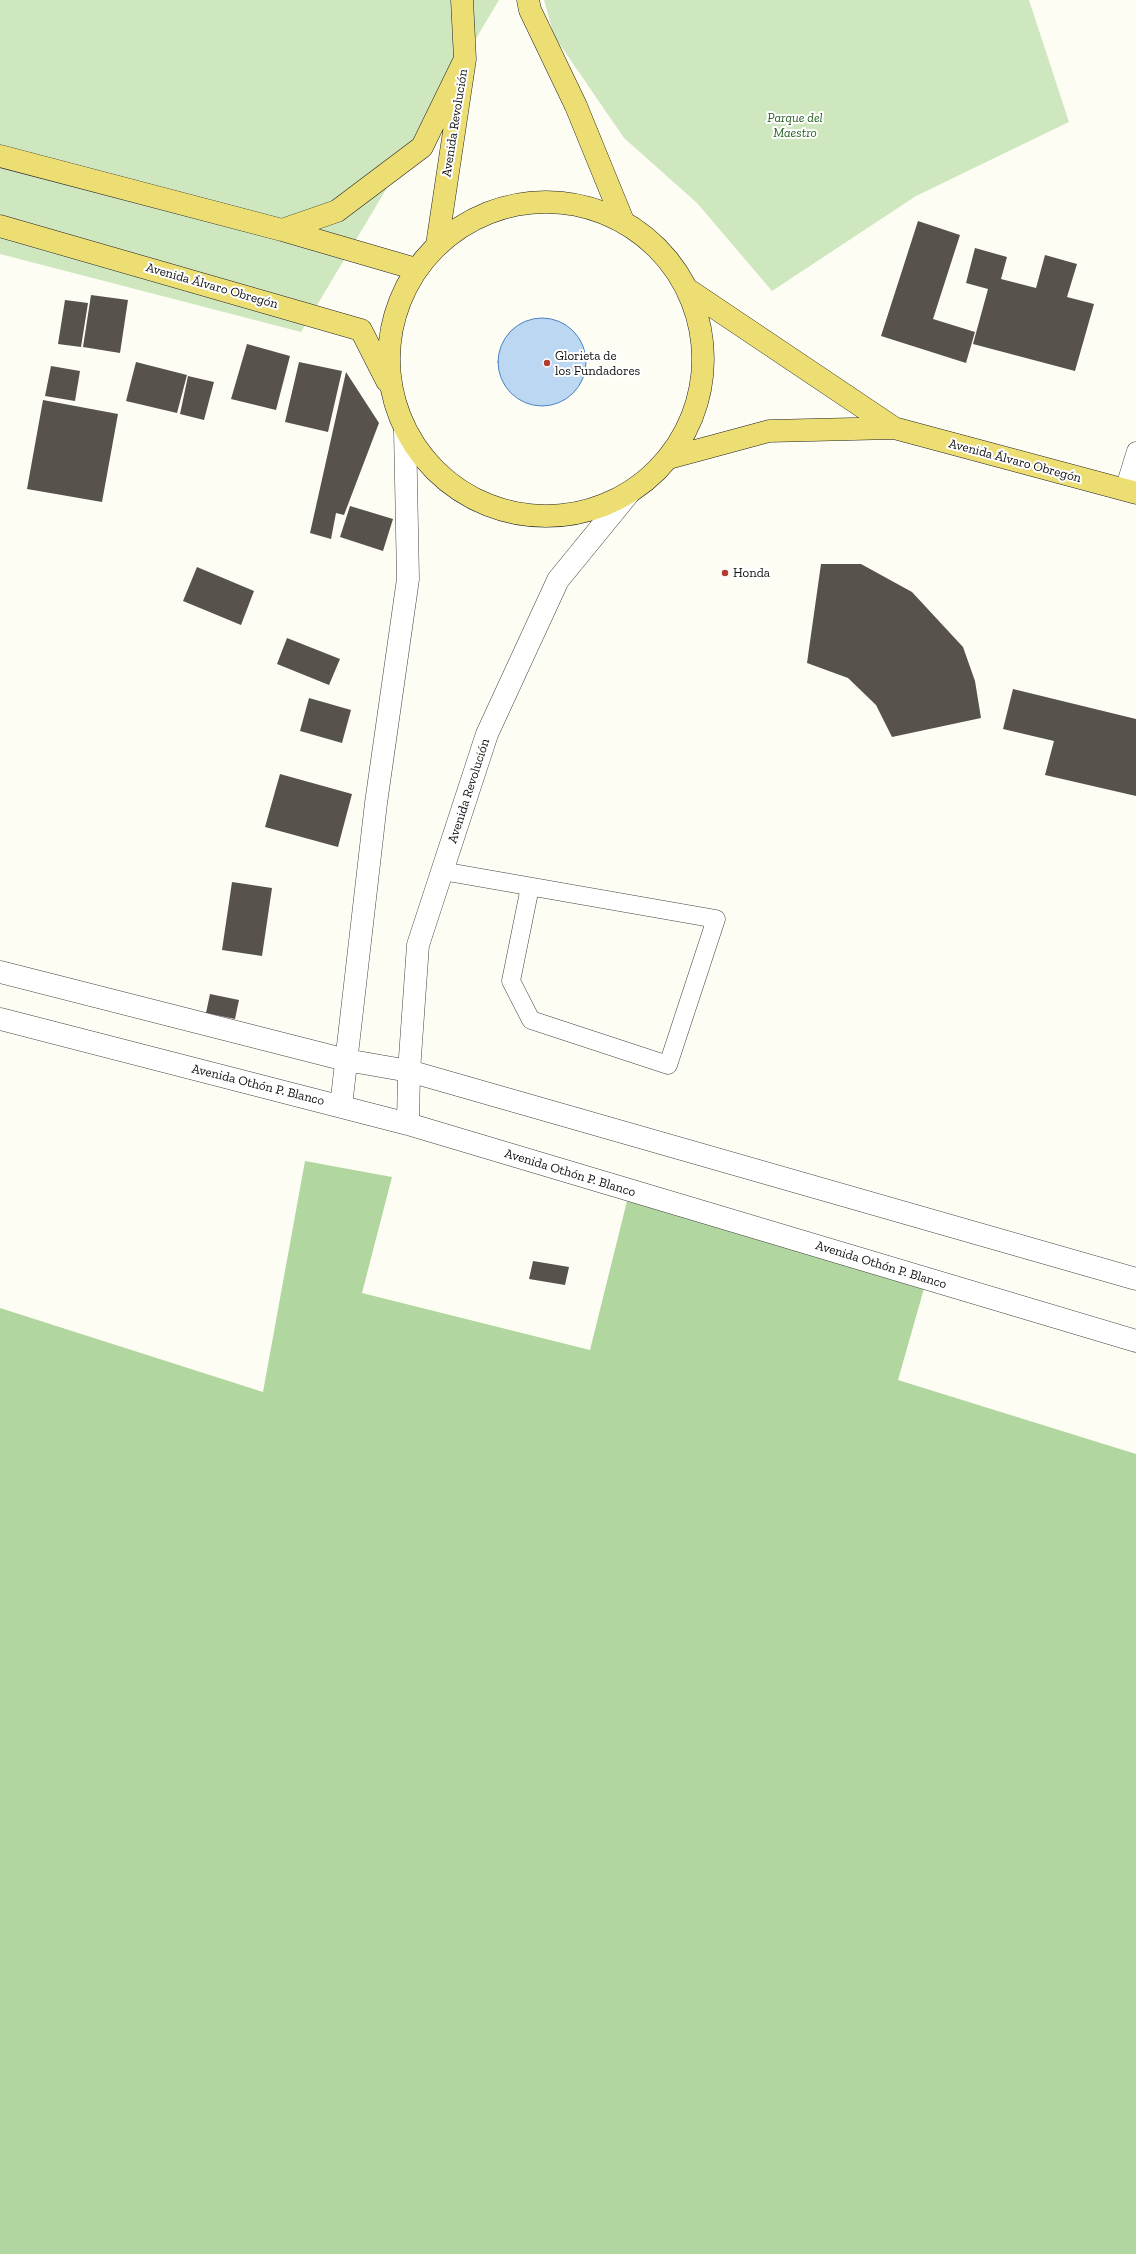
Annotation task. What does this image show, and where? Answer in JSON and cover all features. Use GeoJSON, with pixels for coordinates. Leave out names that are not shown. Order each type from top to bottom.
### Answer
{"type":"FeatureCollection","features":[{"type":"Feature","properties":{"kind":"main road","name":"Avenida Revolución"},"geometry":{"type":"LineString","coordinates":[[437,245],[465,59],[462,0]]}},
{"type":"Feature","properties":{"kind":"main road"},"geometry":{"type":"LineString","coordinates":[[528,0],[530,10],[576,106],[623,221]]}},
{"type":"Feature","properties":{"kind":"main road"},"geometry":{"type":"LineString","coordinates":[[282,230],[337,211],[422,148],[465,59]]}},
{"type":"Feature","properties":{"kind":"main road"},"geometry":{"type":"LineString","coordinates":[[0,156],[282,230],[416,268]]}},
{"type":"Feature","properties":{"kind":"main road","name":"Avenida Álvaro Obregón"},"geometry":{"type":"LineString","coordinates":[[0,226],[361,330],[390,387],[405,430],[435,472],[479,502],[529,515],[581,512],[629,493],[651,477],[669,458],[692,420],[703,378],[703,334],[690,291],[662,251],[623,221],[576,204],[526,202],[478,217],[437,245],[416,268],[397,306],[388,346],[390,387]]}},
{"type":"Feature","properties":{"kind":"main road","name":"Avenida Álvaro Obregón"},"geometry":{"type":"LineString","coordinates":[[690,291],[894,428]]}},
{"type":"Feature","properties":{"kind":"main road","name":"Avenida Álvaro Obregón"},"geometry":{"type":"LineString","coordinates":[[669,458],[769,431],[894,428],[1130,492]]}},
{"type":"Feature","properties":{"kind":"street"},"geometry":{"type":"LineString","coordinates":[[341,1106],[376,803],[408,579],[405,430]]}},
{"type":"Feature","properties":{"kind":"street","name":"Avenida Revolución"},"geometry":{"type":"LineString","coordinates":[[408,1124],[409,1071],[418,945],[487,734],[558,580],[629,493]]}},
{"type":"Feature","properties":{"kind":"street"},"geometry":{"type":"LineString","coordinates":[[0,972],[346,1060],[409,1071],[1136,1279]]}},
{"type":"Feature","properties":{"kind":"street","name":"Avenida Othón P. Blanco"},"geometry":{"type":"LineString","coordinates":[[0,1019],[408,1124],[1136,1341]]}},
{"type":"Feature","properties":{"kind":"lane"},"geometry":{"type":"LineString","coordinates":[[1130,492],[1136,451]]}},
{"type":"Feature","properties":{"kind":"lane"},"geometry":{"type":"LineString","coordinates":[[442,871],[716,919],[668,1065],[531,1020],[511,980],[530,887]]}},
{"type":"Feature","properties":{"kind":"green space"},"geometry":{"type":"Polygon","coordinates":[[[0,0],[499,0],[301,332],[0,254],[0,0]]]}},
{"type":"Feature","properties":{"kind":"green space","name":"Parque del Maestro"},"geometry":{"type":"Polygon","coordinates":[[[544,0],[1029,0],[1069,122],[916,196],[772,291],[697,203],[624,138],[554,36],[544,0]]]}},
{"type":"Feature","properties":{"kind":"green space"},"geometry":{"type":"Polygon","coordinates":[[[305,1161],[392,1177],[362,1293],[590,1350],[627,1201],[925,1285],[898,1380],[1136,1454],[1136,2254],[0,2254],[0,1308],[263,1392],[305,1161]]]}},
{"type":"Feature","properties":{"kind":"water"},"geometry":{"type":"Polygon","coordinates":[[[542,318],[559,322],[573,331],[582,345],[586,362],[582,379],[573,393],[559,402],[542,406],[525,402],[511,393],[502,379],[498,362],[502,345],[511,331],[525,322],[542,318]]]}},
{"type":"Feature","properties":{"kind":"building"},"geometry":{"type":"Polygon","coordinates":[[[918,221],[960,235],[933,319],[975,332],[966,363],[881,336],[918,221]]]}},
{"type":"Feature","properties":{"kind":"building"},"geometry":{"type":"Polygon","coordinates":[[[975,248],[1007,257],[1001,279],[1036,288],[1045,255],[1077,264],[1067,297],[1094,304],[1075,371],[973,344],[988,289],[966,283],[975,248]]]}},
{"type":"Feature","properties":{"kind":"building"},"geometry":{"type":"Polygon","coordinates":[[[91,295],[128,300],[120,353],[83,347],[91,295]]]}},
{"type":"Feature","properties":{"kind":"building"},"geometry":{"type":"Polygon","coordinates":[[[65,300],[88,303],[81,347],[58,344],[65,300]]]}},
{"type":"Feature","properties":{"kind":"building"},"geometry":{"type":"Polygon","coordinates":[[[247,344],[290,356],[276,410],[231,399],[247,344]]]}},
{"type":"Feature","properties":{"kind":"building"},"geometry":{"type":"Polygon","coordinates":[[[136,362],[187,375],[177,413],[126,401],[136,362]]]}},
{"type":"Feature","properties":{"kind":"building"},"geometry":{"type":"Polygon","coordinates":[[[299,362],[342,371],[328,432],[285,422],[299,362]]]}},
{"type":"Feature","properties":{"kind":"building"},"geometry":{"type":"Polygon","coordinates":[[[51,366],[80,371],[75,401],[45,396],[51,366]]]}},
{"type":"Feature","properties":{"kind":"building"},"geometry":{"type":"Polygon","coordinates":[[[346,372],[379,423],[344,515],[336,513],[331,539],[310,533],[346,372]]]}},
{"type":"Feature","properties":{"kind":"building"},"geometry":{"type":"Polygon","coordinates":[[[188,376],[214,382],[204,420],[180,414],[188,376]]]}},
{"type":"Feature","properties":{"kind":"building"},"geometry":{"type":"Polygon","coordinates":[[[43,400],[118,414],[102,502],[27,489],[43,400]]]}},
{"type":"Feature","properties":{"kind":"building"},"geometry":{"type":"Polygon","coordinates":[[[350,506],[393,519],[383,551],[340,537],[350,506]]]}},
{"type":"Feature","properties":{"kind":"building"},"geometry":{"type":"Polygon","coordinates":[[[821,564],[861,564],[912,592],[963,647],[975,681],[981,718],[892,737],[876,705],[848,678],[807,663],[821,564]]]}},
{"type":"Feature","properties":{"kind":"building"},"geometry":{"type":"Polygon","coordinates":[[[197,567],[254,591],[241,625],[183,601],[197,567]]]}},
{"type":"Feature","properties":{"kind":"building"},"geometry":{"type":"Polygon","coordinates":[[[287,638],[340,659],[329,685],[277,664],[287,638]]]}},
{"type":"Feature","properties":{"kind":"building"},"geometry":{"type":"Polygon","coordinates":[[[1013,689],[1136,719],[1136,796],[1045,775],[1054,741],[1003,729],[1013,689]]]}},
{"type":"Feature","properties":{"kind":"building"},"geometry":{"type":"Polygon","coordinates":[[[309,698],[351,710],[342,743],[300,731],[309,698]]]}},
{"type":"Feature","properties":{"kind":"building"},"geometry":{"type":"Polygon","coordinates":[[[280,774],[352,794],[338,847],[265,827],[280,774]]]}},
{"type":"Feature","properties":{"kind":"building"},"geometry":{"type":"Polygon","coordinates":[[[232,882],[272,888],[262,956],[222,950],[232,882]]]}},
{"type":"Feature","properties":{"kind":"building"},"geometry":{"type":"Polygon","coordinates":[[[210,994],[239,1000],[235,1019],[206,1013],[210,994]]]}},
{"type":"Feature","properties":{"kind":"building"},"geometry":{"type":"Polygon","coordinates":[[[533,1261],[569,1267],[565,1285],[529,1279],[533,1261]]]}},
{"type":"Feature","properties":{"kind":"place","name":"Glorieta de los Fundadores"},"geometry":{"type":"Point","coordinates":[547,363]}},
{"type":"Feature","properties":{"kind":"place","name":"Honda"},"geometry":{"type":"Point","coordinates":[725,573]}}]}
